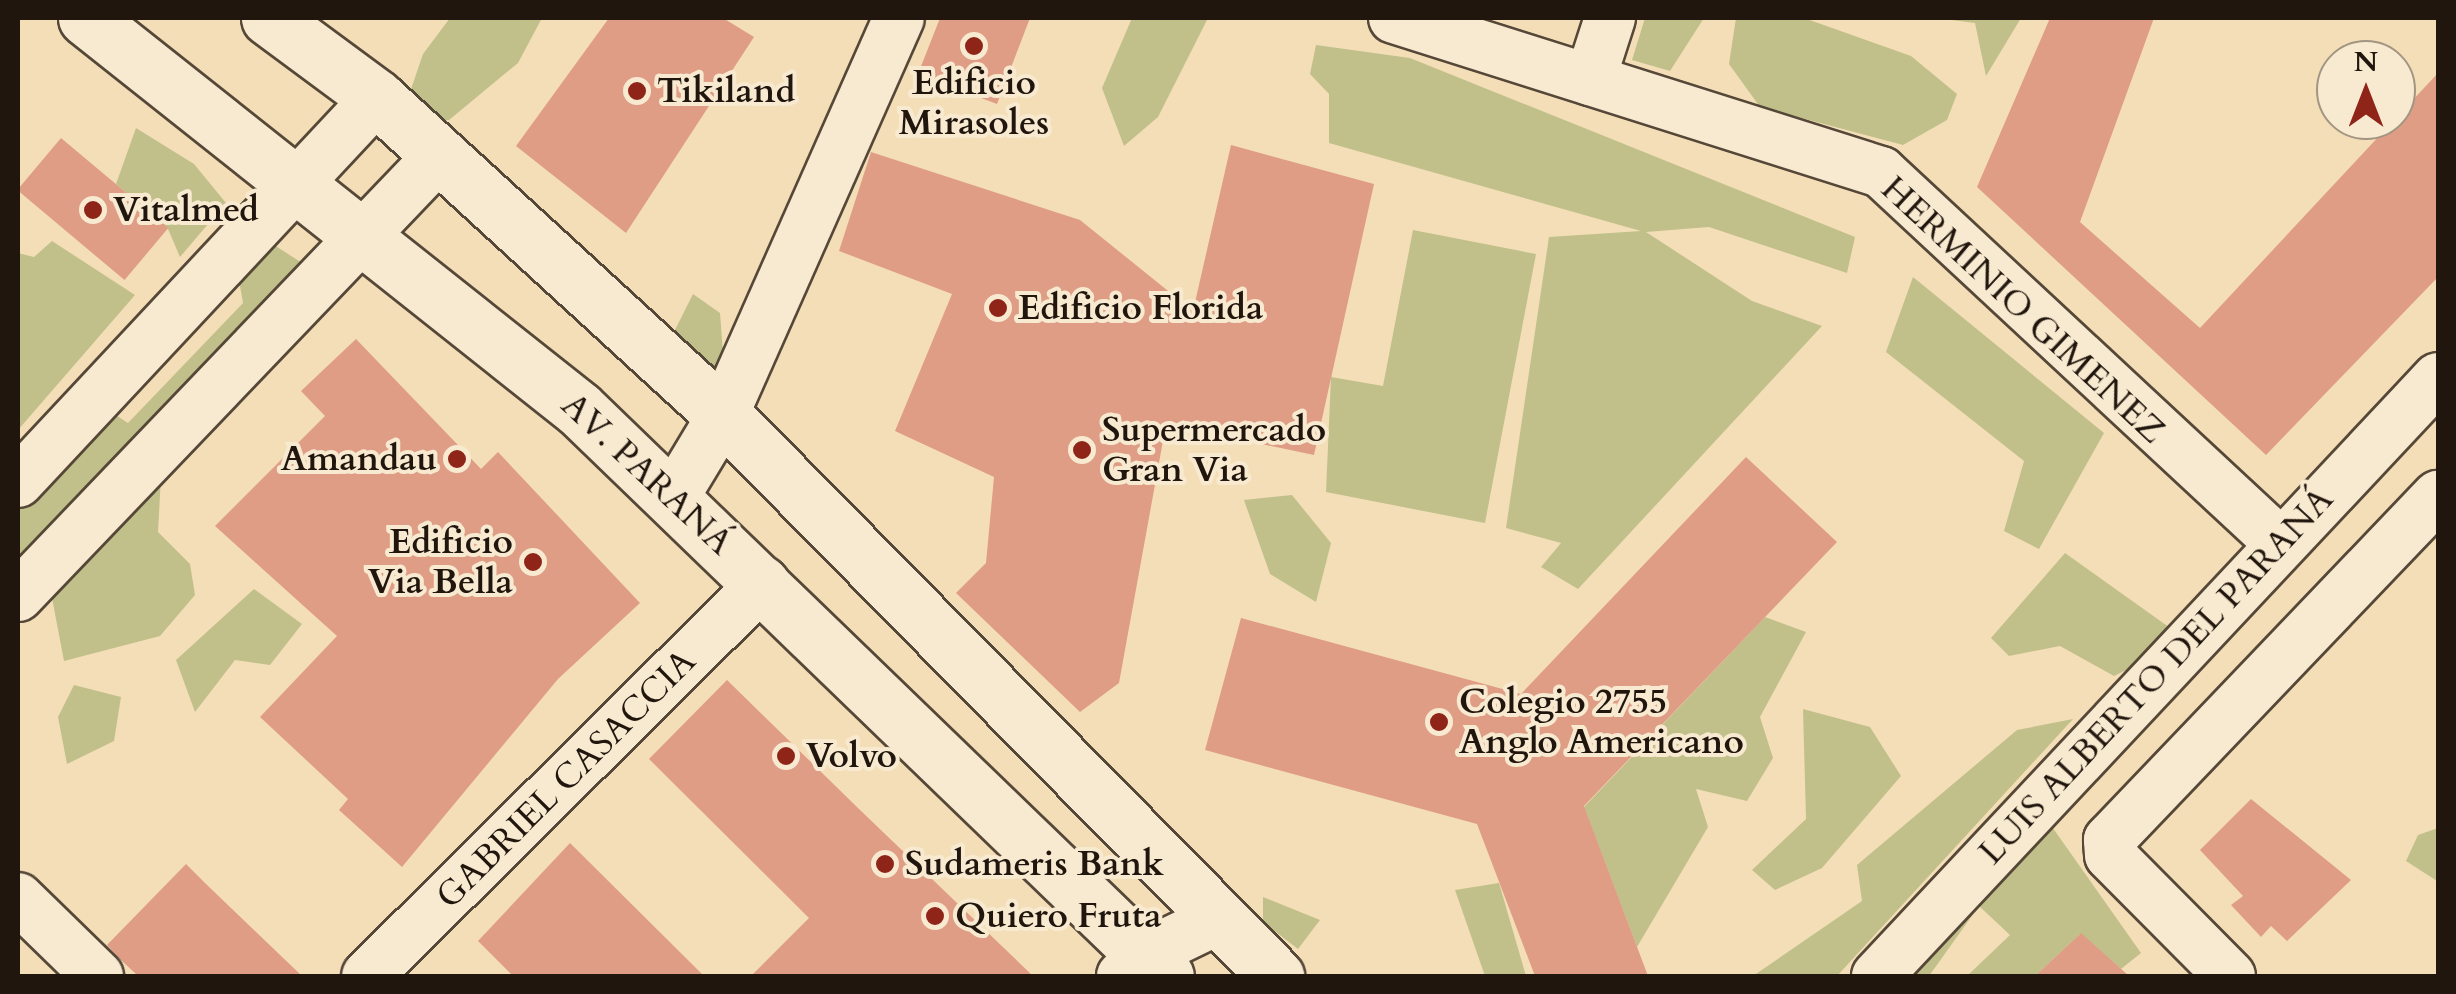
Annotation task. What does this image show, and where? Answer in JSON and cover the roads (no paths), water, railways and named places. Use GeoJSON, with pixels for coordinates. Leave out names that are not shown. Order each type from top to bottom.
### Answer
{"type":"FeatureCollection","features":[{"type":"Feature","properties":{"kind":"street","name":"AV. PARANÁ"},"geometry":{"type":"LineString","coordinates":[[86,18],[371,236],[673,498],[764,582],[1144,969]]}},
{"type":"Feature","properties":{"kind":"street"},"geometry":{"type":"LineString","coordinates":[[269,18],[378,98],[722,416],[1276,976]]}},
{"type":"Feature","properties":{"kind":"street"},"geometry":{"type":"LineString","coordinates":[[673,498],[722,416],[898,18]]}},
{"type":"Feature","properties":{"kind":"street","name":"HERMINIO GIMENEZ"},"geometry":{"type":"LineString","coordinates":[[1394,18],[1881,172],[2264,560],[2313,630]]}},
{"type":"Feature","properties":{"kind":"street"},"geometry":{"type":"LineString","coordinates":[[1590,80],[1610,18]]}},
{"type":"Feature","properties":{"kind":"street"},"geometry":{"type":"LineString","coordinates":[[18,482],[304,185],[378,98]]}},
{"type":"Feature","properties":{"kind":"street"},"geometry":{"type":"LineString","coordinates":[[18,596],[371,236],[441,154]]}},
{"type":"Feature","properties":{"kind":"street","name":"LUIS ALBERTO DEL PARANÁ"},"geometry":{"type":"LineString","coordinates":[[1877,976],[2438,378]]}},
{"type":"Feature","properties":{"kind":"street"},"geometry":{"type":"LineString","coordinates":[[2230,976],[2110,855],[2112,835],[2438,496]]}},
{"type":"Feature","properties":{"kind":"street","name":"GABRIEL CASACCIA"},"geometry":{"type":"LineString","coordinates":[[367,976],[764,582]]}},
{"type":"Feature","properties":{"kind":"street"},"geometry":{"type":"LineString","coordinates":[[18,898],[98,976]]}},
{"type":"Feature","properties":{"kind":"street"},"geometry":{"type":"LineString","coordinates":[[1144,969],[1218,919]]}},
{"type":"Feature","properties":{"kind":"place","name":"Edificio Mirasoles"},"geometry":{"type":"Point","coordinates":[974,46]}},
{"type":"Feature","properties":{"kind":"place","name":"Tikiland"},"geometry":{"type":"Point","coordinates":[637,91]}},
{"type":"Feature","properties":{"kind":"place","name":"Vitalmed"},"geometry":{"type":"Point","coordinates":[93,210]}},
{"type":"Feature","properties":{"kind":"place","name":"Edificio Florida"},"geometry":{"type":"Point","coordinates":[998,308]}},
{"type":"Feature","properties":{"kind":"place","name":"Supermercado Gran Via"},"geometry":{"type":"Point","coordinates":[1082,450]}},
{"type":"Feature","properties":{"kind":"place","name":"Amandau"},"geometry":{"type":"Point","coordinates":[457,459]}},
{"type":"Feature","properties":{"kind":"place","name":"Edificio Via Bella"},"geometry":{"type":"Point","coordinates":[533,562]}},
{"type":"Feature","properties":{"kind":"place","name":"Colegio 2755 Anglo Americano"},"geometry":{"type":"Point","coordinates":[1439,722]}},
{"type":"Feature","properties":{"kind":"place","name":"Volvo"},"geometry":{"type":"Point","coordinates":[786,756]}},
{"type":"Feature","properties":{"kind":"place","name":"Sudameris Bank"},"geometry":{"type":"Point","coordinates":[885,864]}},
{"type":"Feature","properties":{"kind":"place","name":"Quiero Fruta"},"geometry":{"type":"Point","coordinates":[935,916]}}]}
